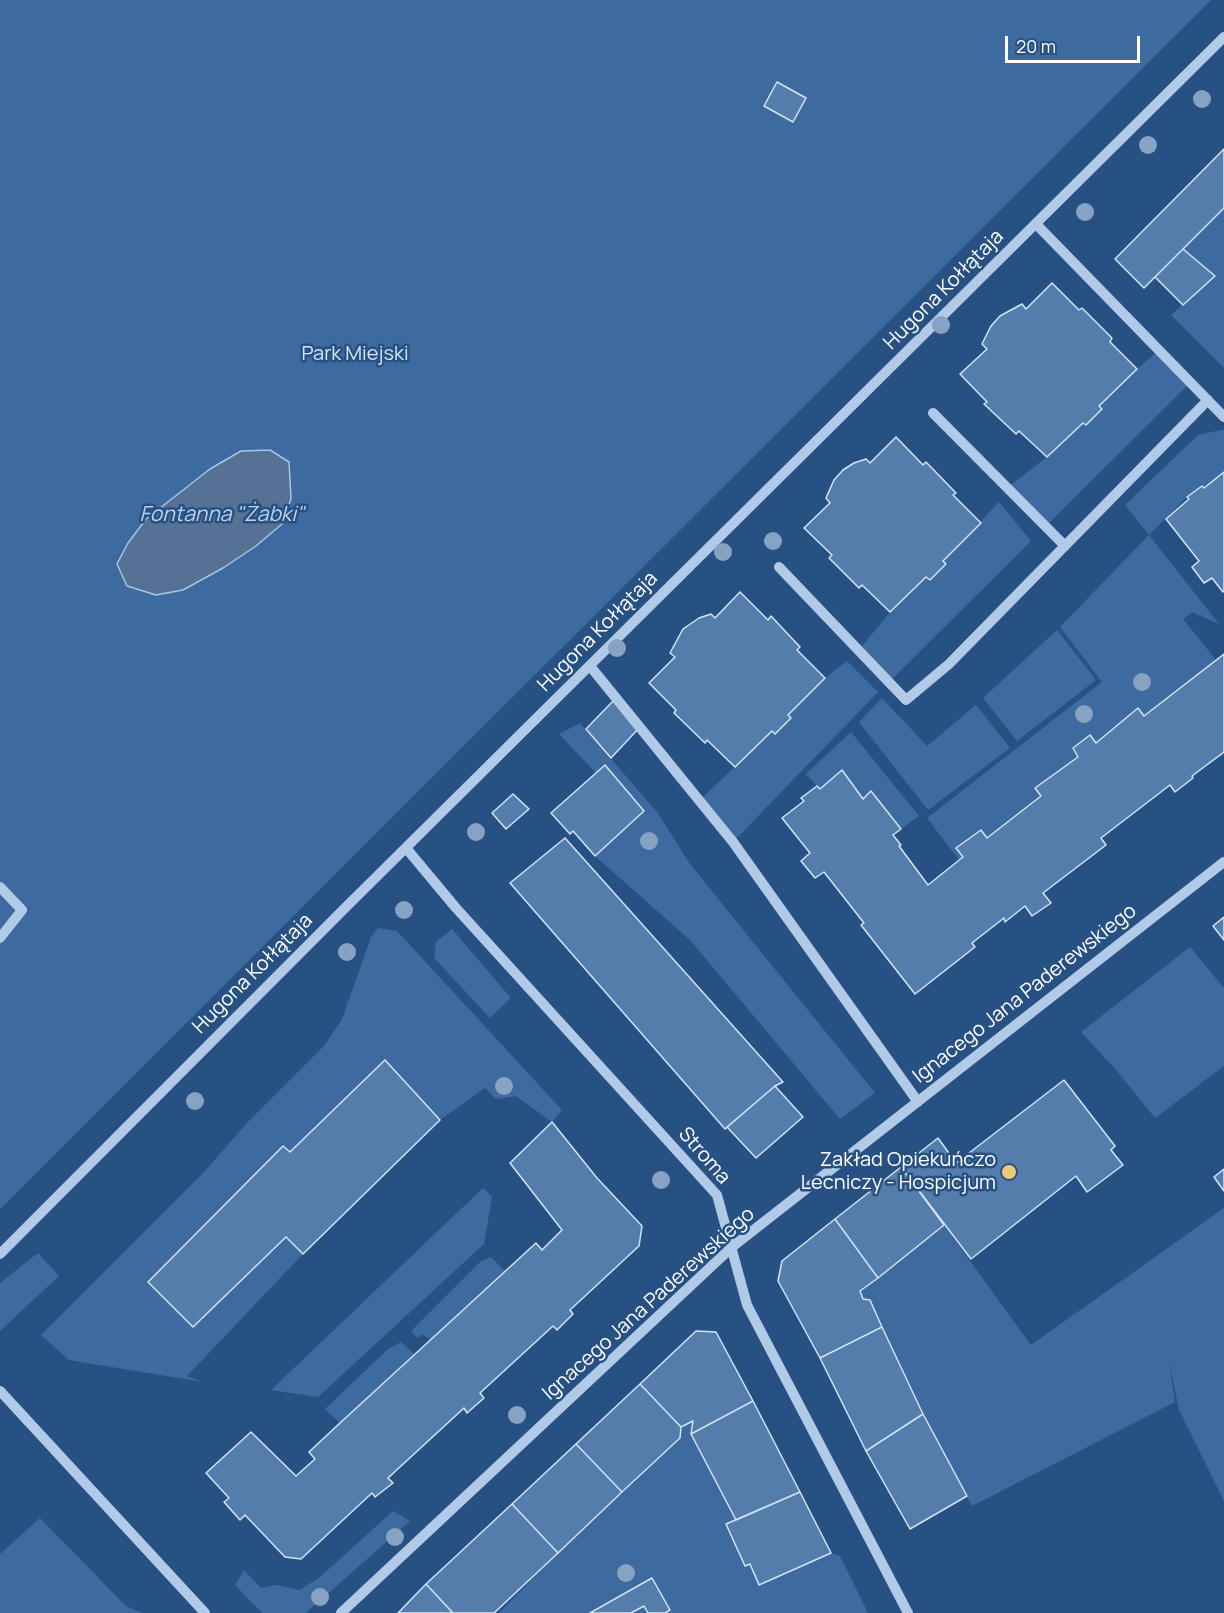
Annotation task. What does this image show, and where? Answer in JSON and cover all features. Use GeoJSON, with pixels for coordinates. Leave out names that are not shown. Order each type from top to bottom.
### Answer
{"type":"FeatureCollection","features":[{"type":"Feature","properties":{"kind":"street","name":"Hugona Kołłątaja"},"geometry":{"type":"LineString","coordinates":[[0,1254],[1036,224],[1222,44]]}},
{"type":"Feature","properties":{"kind":"street"},"geometry":{"type":"LineString","coordinates":[[1036,224],[1224,417]]}},
{"type":"Feature","properties":{"kind":"street"},"geometry":{"type":"LineString","coordinates":[[779,567],[906,700],[949,664],[1208,400]]}},
{"type":"Feature","properties":{"kind":"street"},"geometry":{"type":"LineString","coordinates":[[933,413],[1065,546]]}},
{"type":"Feature","properties":{"kind":"street"},"geometry":{"type":"LineString","coordinates":[[590,666],[733,842],[918,1102]]}},
{"type":"Feature","properties":{"kind":"street","name":"Stroma"},"geometry":{"type":"LineString","coordinates":[[406,848],[456,908],[717,1195],[747,1305],[908,1613]]}},
{"type":"Feature","properties":{"kind":"street","name":"Ignacego Jana Paderewskiego"},"geometry":{"type":"LineString","coordinates":[[341,1613],[732,1247],[1224,862]]}},
{"type":"Feature","properties":{"kind":"street"},"geometry":{"type":"LineString","coordinates":[[0,887],[22,910],[0,938]]}},
{"type":"Feature","properties":{"kind":"street"},"geometry":{"type":"LineString","coordinates":[[0,1391],[205,1613]]}},
{"type":"Feature","properties":{"kind":"green space","name":"Park Miejski"},"geometry":{"type":"Polygon","coordinates":[[[0,0],[1211,0],[0,1209],[0,0]]]}},
{"type":"Feature","properties":{"kind":"green space"},"geometry":{"type":"Polygon","coordinates":[[[1224,208],[1224,368],[1171,315],[1215,276],[1183,249],[1224,208]]]}},
{"type":"Feature","properties":{"kind":"green space"},"geometry":{"type":"Polygon","coordinates":[[[1159,350],[1191,382],[1046,526],[1008,487],[1047,457],[1083,423],[1086,425],[1102,410],[1099,406],[1159,350]]]}},
{"type":"Feature","properties":{"kind":"green space"},"geometry":{"type":"Polygon","coordinates":[[[1224,430],[1224,472],[1204,488],[1201,487],[1187,497],[1149,535],[1125,505],[1198,435],[1224,430]]]}},
{"type":"Feature","properties":{"kind":"green space"},"geometry":{"type":"Polygon","coordinates":[[[999,502],[1031,541],[889,682],[859,650],[890,612],[926,577],[930,580],[946,565],[943,561],[999,502]]]}},
{"type":"Feature","properties":{"kind":"green space"},"geometry":{"type":"Polygon","coordinates":[[[1149,535],[1219,624],[1192,612],[1183,619],[1216,660],[1144,716],[1138,709],[1096,743],[1090,735],[1073,747],[1078,757],[1036,788],[1041,796],[987,838],[981,830],[957,848],[963,857],[959,860],[927,818],[1102,682],[1060,627],[1149,535]]]}},
{"type":"Feature","properties":{"kind":"green space"},"geometry":{"type":"Polygon","coordinates":[[[1057,630],[1096,680],[1017,741],[983,698],[1057,630]]]}},
{"type":"Feature","properties":{"kind":"green space"},"geometry":{"type":"Polygon","coordinates":[[[847,661],[878,692],[733,842],[699,801],[772,731],[775,734],[791,718],[788,715],[825,678],[847,661]]]}},
{"type":"Feature","properties":{"kind":"green space"},"geometry":{"type":"Polygon","coordinates":[[[882,698],[927,746],[976,705],[1010,748],[928,810],[859,722],[882,698]]]}},
{"type":"Feature","properties":{"kind":"green space"},"geometry":{"type":"Polygon","coordinates":[[[580,723],[657,812],[690,864],[875,1093],[840,1119],[690,940],[595,856],[644,811],[605,766],[596,773],[559,734],[580,723]]]}},
{"type":"Feature","properties":{"kind":"green space"},"geometry":{"type":"Polygon","coordinates":[[[851,732],[919,816],[901,829],[872,791],[863,799],[842,771],[820,789],[806,774],[851,732]]]}},
{"type":"Feature","properties":{"kind":"green space"},"geometry":{"type":"Polygon","coordinates":[[[378,928],[397,931],[562,1110],[552,1122],[516,1096],[496,1099],[485,1088],[440,1120],[385,1061],[149,1282],[193,1327],[286,1237],[303,1254],[187,1376],[203,1382],[69,1360],[41,1335],[205,1171],[247,1123],[324,1046],[342,1019],[371,937],[378,928]]]}},
{"type":"Feature","properties":{"kind":"green space"},"geometry":{"type":"Polygon","coordinates":[[[452,929],[511,998],[490,1018],[434,958],[436,942],[452,929]]]}},
{"type":"Feature","properties":{"kind":"green space"},"geometry":{"type":"Polygon","coordinates":[[[1190,947],[1224,988],[1224,1066],[1155,1118],[1117,1071],[1081,1032],[1190,947]]]}},
{"type":"Feature","properties":{"kind":"green space"},"geometry":{"type":"Polygon","coordinates":[[[483,1188],[492,1197],[484,1244],[318,1397],[271,1390],[483,1188]]]}},
{"type":"Feature","properties":{"kind":"green space"},"geometry":{"type":"Polygon","coordinates":[[[1224,1208],[1224,1501],[1179,1410],[1169,1361],[1175,1402],[972,1506],[928,1422],[870,1300],[863,1299],[860,1291],[944,1225],[1031,1345],[1224,1208]]]}},
{"type":"Feature","properties":{"kind":"green space"},"geometry":{"type":"Polygon","coordinates":[[[38,1253],[59,1276],[0,1331],[0,1283],[38,1253]]]}},
{"type":"Feature","properties":{"kind":"green space"},"geometry":{"type":"Polygon","coordinates":[[[491,1257],[505,1271],[430,1340],[423,1334],[417,1338],[411,1331],[480,1262],[491,1257]]]}},
{"type":"Feature","properties":{"kind":"green space"},"geometry":{"type":"Polygon","coordinates":[[[401,1342],[414,1354],[340,1423],[325,1409],[388,1349],[401,1342]]]}},
{"type":"Feature","properties":{"kind":"green space"},"geometry":{"type":"Polygon","coordinates":[[[693,1421],[691,1434],[736,1520],[726,1524],[759,1584],[831,1553],[840,1556],[868,1613],[499,1613],[558,1553],[677,1442],[680,1438],[681,1427],[693,1421]]]}},
{"type":"Feature","properties":{"kind":"green space"},"geometry":{"type":"Polygon","coordinates":[[[393,1511],[410,1521],[306,1613],[262,1613],[235,1585],[244,1570],[261,1588],[276,1585],[299,1590],[319,1578],[393,1511]]]}},
{"type":"Feature","properties":{"kind":"green space"},"geometry":{"type":"Polygon","coordinates":[[[40,1518],[126,1606],[142,1613],[0,1613],[0,1554],[40,1518]]]}},
{"type":"Feature","properties":{"kind":"water","name":"Fontanna \"Żabki\""},"geometry":{"type":"Polygon","coordinates":[[[270,450],[289,462],[291,499],[282,524],[256,546],[223,568],[183,590],[156,595],[127,586],[117,564],[128,543],[146,519],[210,469],[241,451],[270,450]]]}},
{"type":"Feature","properties":{"kind":"building"},"geometry":{"type":"Polygon","coordinates":[[[777,82],[806,98],[793,122],[764,106],[777,82]]]}},
{"type":"Feature","properties":{"kind":"building"},"geometry":{"type":"Polygon","coordinates":[[[1224,149],[1224,208],[1144,288],[1115,259],[1224,149]]]}},
{"type":"Feature","properties":{"kind":"building"},"geometry":{"type":"Polygon","coordinates":[[[1183,249],[1215,276],[1183,305],[1155,277],[1183,249]]]}},
{"type":"Feature","properties":{"kind":"building"},"geometry":{"type":"Polygon","coordinates":[[[1052,283],[1079,310],[1082,308],[1112,338],[1110,342],[1137,369],[1099,406],[1102,409],[1086,425],[1083,423],[1047,457],[1019,431],[1016,434],[984,404],[987,402],[960,374],[987,349],[982,344],[991,326],[1000,316],[1022,304],[1026,309],[1052,283]]]}},
{"type":"Feature","properties":{"kind":"building"},"geometry":{"type":"Polygon","coordinates":[[[896,437],[923,465],[926,462],[956,493],[953,495],[981,523],[943,561],[946,564],[930,580],[926,577],[890,612],[862,585],[859,588],[829,558],[832,555],[804,528],[830,503],[826,498],[834,480],[843,470],[866,459],[870,463],[896,437]]]}},
{"type":"Feature","properties":{"kind":"building"},"geometry":{"type":"Polygon","coordinates":[[[1224,472],[1223,592],[1212,578],[1204,583],[1192,567],[1199,561],[1166,519],[1189,499],[1187,497],[1202,486],[1204,488],[1224,472]]]}},
{"type":"Feature","properties":{"kind":"building"},"geometry":{"type":"Polygon","coordinates":[[[740,592],[768,620],[771,616],[800,647],[797,650],[825,678],[788,715],[791,718],[775,734],[772,731],[735,767],[707,740],[705,743],[674,713],[676,710],[649,683],[675,657],[670,653],[683,629],[699,618],[711,614],[715,618],[740,592]]]}},
{"type":"Feature","properties":{"kind":"building"},"geometry":{"type":"Polygon","coordinates":[[[1224,654],[1224,752],[1175,792],[1170,785],[1101,838],[1106,845],[1043,893],[1051,903],[1032,916],[1025,906],[1005,922],[1004,918],[972,943],[975,947],[915,994],[861,925],[864,923],[824,872],[815,878],[801,861],[810,853],[782,818],[804,801],[801,798],[817,786],[820,789],[842,770],[863,799],[871,791],[901,829],[893,835],[928,885],[963,857],[956,848],[981,830],[987,838],[1041,796],[1035,788],[1078,757],[1073,748],[1090,735],[1096,743],[1138,708],[1144,716],[1224,654]]]}},
{"type":"Feature","properties":{"kind":"building"},"geometry":{"type":"Polygon","coordinates":[[[616,698],[640,727],[611,758],[586,729],[616,698]]]}},
{"type":"Feature","properties":{"kind":"building"},"geometry":{"type":"Polygon","coordinates":[[[605,765],[644,811],[595,856],[573,831],[570,834],[551,813],[605,765]]]}},
{"type":"Feature","properties":{"kind":"building"},"geometry":{"type":"Polygon","coordinates":[[[513,794],[529,809],[506,829],[492,813],[513,794]]]}},
{"type":"Feature","properties":{"kind":"building"},"geometry":{"type":"Polygon","coordinates":[[[565,838],[783,1082],[775,1086],[725,1129],[510,883],[565,838]]]}},
{"type":"Feature","properties":{"kind":"building"},"geometry":{"type":"Polygon","coordinates":[[[1224,917],[1224,940],[1213,926],[1224,917]]]}},
{"type":"Feature","properties":{"kind":"building"},"geometry":{"type":"Polygon","coordinates":[[[385,1060],[440,1120],[303,1254],[286,1237],[193,1327],[148,1282],[283,1146],[290,1152],[385,1060]]]}},
{"type":"Feature","properties":{"kind":"building","name":"Zakład Opiekuńczo Lecniczy - Hospicjum"},"geometry":{"type":"Polygon","coordinates":[[[1064,1080],[1115,1146],[1111,1150],[1123,1165],[1087,1192],[1076,1176],[971,1259],[901,1167],[938,1138],[956,1163],[1064,1080]]]}},
{"type":"Feature","properties":{"kind":"building"},"geometry":{"type":"Polygon","coordinates":[[[775,1086],[803,1117],[756,1158],[727,1127],[775,1086]]]}},
{"type":"Feature","properties":{"kind":"building"},"geometry":{"type":"Polygon","coordinates":[[[552,1122],[597,1178],[642,1226],[639,1246],[570,1310],[573,1314],[557,1330],[553,1326],[480,1393],[484,1398],[467,1413],[464,1408],[388,1478],[393,1483],[375,1497],[372,1493],[301,1559],[285,1557],[245,1515],[240,1520],[224,1502],[229,1498],[206,1473],[251,1432],[296,1476],[315,1459],[309,1452],[340,1423],[536,1243],[542,1250],[562,1230],[510,1163],[552,1122]]]}},
{"type":"Feature","properties":{"kind":"building"},"geometry":{"type":"Polygon","coordinates":[[[901,1167],[944,1225],[878,1278],[835,1219],[901,1167]]]}},
{"type":"Feature","properties":{"kind":"building"},"geometry":{"type":"Polygon","coordinates":[[[1224,1169],[1224,1191],[1214,1177],[1224,1169]]]}},
{"type":"Feature","properties":{"kind":"building"},"geometry":{"type":"Polygon","coordinates":[[[835,1219],[878,1278],[860,1291],[863,1299],[870,1300],[882,1327],[820,1358],[778,1281],[782,1261],[835,1219]]]}},
{"type":"Feature","properties":{"kind":"building"},"geometry":{"type":"Polygon","coordinates":[[[882,1327],[923,1414],[866,1451],[820,1358],[882,1327]]]}},
{"type":"Feature","properties":{"kind":"building"},"geometry":{"type":"Polygon","coordinates":[[[696,1331],[716,1332],[753,1401],[691,1434],[693,1421],[681,1427],[640,1384],[696,1331]]]}},
{"type":"Feature","properties":{"kind":"building"},"geometry":{"type":"Polygon","coordinates":[[[640,1384],[681,1427],[680,1438],[622,1492],[576,1444],[640,1384]]]}},
{"type":"Feature","properties":{"kind":"building"},"geometry":{"type":"Polygon","coordinates":[[[753,1401],[800,1492],[736,1520],[691,1434],[753,1401]]]}},
{"type":"Feature","properties":{"kind":"building"},"geometry":{"type":"Polygon","coordinates":[[[923,1414],[967,1496],[910,1529],[866,1451],[923,1414]]]}},
{"type":"Feature","properties":{"kind":"building"},"geometry":{"type":"Polygon","coordinates":[[[576,1444],[622,1492],[558,1553],[512,1504],[576,1444]]]}},
{"type":"Feature","properties":{"kind":"building"},"geometry":{"type":"Polygon","coordinates":[[[800,1492],[831,1553],[759,1585],[750,1564],[745,1566],[726,1524],[800,1492]]]}},
{"type":"Feature","properties":{"kind":"building"},"geometry":{"type":"Polygon","coordinates":[[[512,1504],[558,1553],[494,1613],[453,1613],[426,1584],[512,1504]]]}},
{"type":"Feature","properties":{"kind":"building"},"geometry":{"type":"Polygon","coordinates":[[[652,1578],[670,1610],[665,1613],[648,1613],[644,1606],[631,1613],[590,1613],[652,1578]]]}},
{"type":"Feature","properties":{"kind":"building"},"geometry":{"type":"Polygon","coordinates":[[[426,1584],[453,1613],[398,1613],[426,1584]]]}},
{"type":"Feature","properties":{"kind":"place","name":"Zakład Opiekuńczo Lecniczy - Hospicjum"},"geometry":{"type":"Point","coordinates":[1009,1172]}}]}
